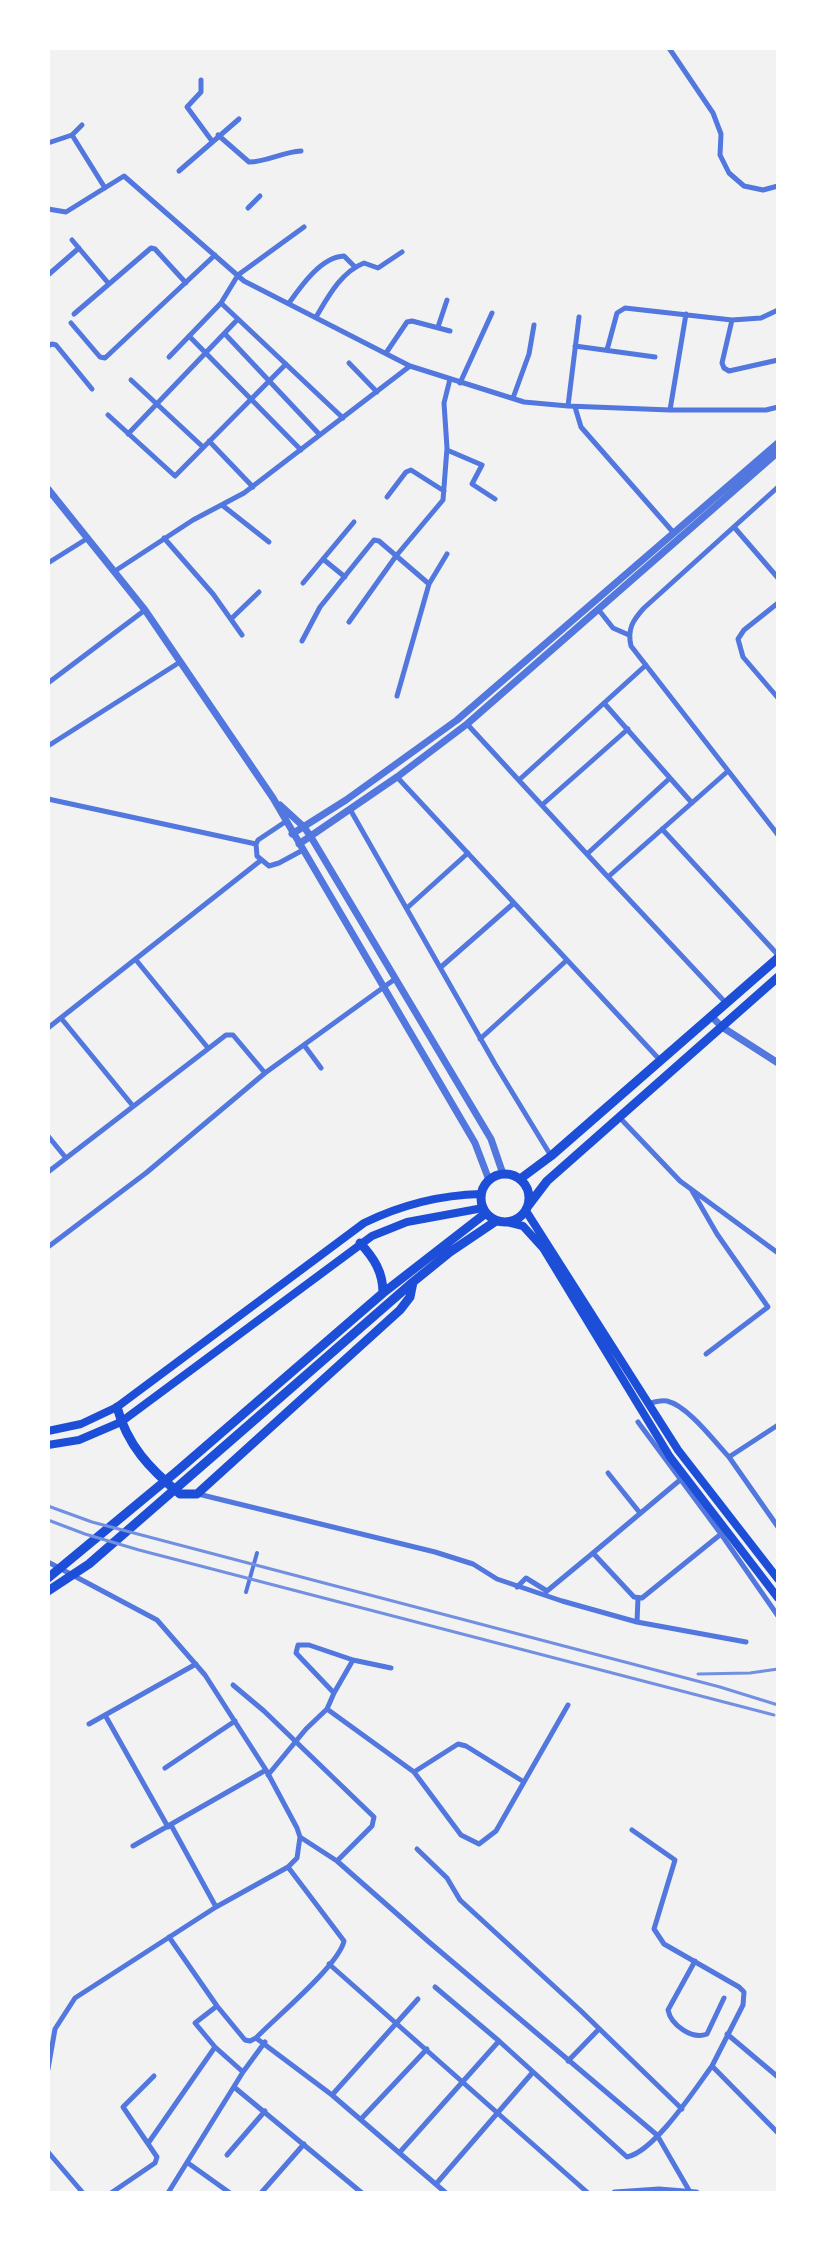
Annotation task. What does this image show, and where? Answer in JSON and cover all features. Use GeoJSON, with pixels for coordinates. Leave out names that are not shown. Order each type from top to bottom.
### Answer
{"type":"FeatureCollection","features":[{"type":"Feature","properties":{"kind":"highway"},"geometry":{"type":"LineString","coordinates":[[520,1179],[551,1156],[778,956]]}},
{"type":"Feature","properties":{"kind":"highway"},"geometry":{"type":"LineString","coordinates":[[48,1591],[89,1564],[450,1252],[502,1222],[521,1217],[547,1181],[778,977]]}},
{"type":"Feature","properties":{"kind":"highway"},"geometry":{"type":"LineString","coordinates":[[502,1222],[484,1210],[481,1194],[489,1180],[503,1174],[520,1179],[528,1191],[527,1208]]}},
{"type":"Feature","properties":{"kind":"highway"},"geometry":{"type":"LineString","coordinates":[[48,1578],[484,1210]]}},
{"type":"Feature","properties":{"kind":"highway"},"geometry":{"type":"LineString","coordinates":[[360,1243],[377,1263],[383,1293]]}},
{"type":"Feature","properties":{"kind":"highway"},"geometry":{"type":"LineString","coordinates":[[117,1407],[121,1422],[137,1452],[155,1473],[180,1494],[197,1494],[400,1310],[410,1297],[413,1282]]}},
{"type":"Feature","properties":{"kind":"main road"},"geometry":{"type":"LineString","coordinates":[[48,1431],[81,1424],[117,1407],[364,1223],[407,1205],[481,1194]]}},
{"type":"Feature","properties":{"kind":"main road"},"geometry":{"type":"LineString","coordinates":[[527,1208],[678,1450],[778,1579]]}},
{"type":"Feature","properties":{"kind":"main road"},"geometry":{"type":"LineString","coordinates":[[48,1445],[79,1440],[121,1422],[360,1243],[407,1222],[484,1210]]}},
{"type":"Feature","properties":{"kind":"main road"},"geometry":{"type":"LineString","coordinates":[[502,1222],[523,1226],[543,1248],[670,1457],[778,1598]]}},
{"type":"Feature","properties":{"kind":"main road"},"geometry":{"type":"LineString","coordinates":[[217,1331],[226,1343]]}},
{"type":"Feature","properties":{"kind":"street"},"geometry":{"type":"LineString","coordinates":[[669,48],[713,113],[721,134],[720,155],[729,173],[744,186],[763,190],[778,186]]}},
{"type":"Feature","properties":{"kind":"street"},"geometry":{"type":"LineString","coordinates":[[201,80],[201,92],[187,107],[212,141]]}},
{"type":"Feature","properties":{"kind":"street"},"geometry":{"type":"LineString","coordinates":[[179,171],[239,119]]}},
{"type":"Feature","properties":{"kind":"street"},"geometry":{"type":"LineString","coordinates":[[48,143],[72,135],[82,125]]}},
{"type":"Feature","properties":{"kind":"street"},"geometry":{"type":"LineString","coordinates":[[72,135],[105,188]]}},
{"type":"Feature","properties":{"kind":"street"},"geometry":{"type":"LineString","coordinates":[[218,135],[249,162],[301,151]]}},
{"type":"Feature","properties":{"kind":"street"},"geometry":{"type":"LineString","coordinates":[[48,209],[66,212],[124,176],[238,275],[410,366],[513,398],[575,407],[670,410],[766,410],[778,407]]}},
{"type":"Feature","properties":{"kind":"street"},"geometry":{"type":"LineString","coordinates":[[248,208],[260,196]]}},
{"type":"Feature","properties":{"kind":"street"},"geometry":{"type":"LineString","coordinates":[[169,357],[221,303],[238,275],[304,227]]}},
{"type":"Feature","properties":{"kind":"street"},"geometry":{"type":"LineString","coordinates":[[72,240],[109,284]]}},
{"type":"Feature","properties":{"kind":"street"},"geometry":{"type":"LineString","coordinates":[[74,314],[153,247],[186,283]]}},
{"type":"Feature","properties":{"kind":"street"},"geometry":{"type":"LineString","coordinates":[[48,275],[79,248]]}},
{"type":"Feature","properties":{"kind":"street"},"geometry":{"type":"LineString","coordinates":[[316,317],[332,291],[355,267],[364,263],[378,268],[402,252]]}},
{"type":"Feature","properties":{"kind":"street"},"geometry":{"type":"LineString","coordinates":[[71,323],[100,357],[105,358],[215,255]]}},
{"type":"Feature","properties":{"kind":"street"},"geometry":{"type":"LineString","coordinates":[[289,303],[306,280],[338,256],[344,256],[355,267]]}},
{"type":"Feature","properties":{"kind":"street"},"geometry":{"type":"LineString","coordinates":[[438,327],[447,300]]}},
{"type":"Feature","properties":{"kind":"street"},"geometry":{"type":"LineString","coordinates":[[221,303],[343,418]]}},
{"type":"Feature","properties":{"kind":"street"},"geometry":{"type":"LineString","coordinates":[[607,350],[620,309],[732,320],[761,318],[778,310]]}},
{"type":"Feature","properties":{"kind":"street"},"geometry":{"type":"LineString","coordinates":[[460,383],[492,313]]}},
{"type":"Feature","properties":{"kind":"street"},"geometry":{"type":"LineString","coordinates":[[670,410],[686,314]]}},
{"type":"Feature","properties":{"kind":"street"},"geometry":{"type":"LineString","coordinates":[[568,406],[579,317]]}},
{"type":"Feature","properties":{"kind":"street"},"geometry":{"type":"LineString","coordinates":[[128,434],[238,319]]}},
{"type":"Feature","properties":{"kind":"street"},"geometry":{"type":"LineString","coordinates":[[732,320],[722,363],[724,368],[729,371],[778,360]]}},
{"type":"Feature","properties":{"kind":"street"},"geometry":{"type":"LineString","coordinates":[[386,353],[407,322],[450,331]]}},
{"type":"Feature","properties":{"kind":"street"},"geometry":{"type":"LineString","coordinates":[[513,398],[529,354],[534,325]]}},
{"type":"Feature","properties":{"kind":"street"},"geometry":{"type":"LineString","coordinates":[[225,334],[321,435]]}},
{"type":"Feature","properties":{"kind":"street"},"geometry":{"type":"LineString","coordinates":[[189,336],[301,450]]}},
{"type":"Feature","properties":{"kind":"street"},"geometry":{"type":"LineString","coordinates":[[48,346],[56,345],[92,389]]}},
{"type":"Feature","properties":{"kind":"street"},"geometry":{"type":"LineString","coordinates":[[575,346],[655,357]]}},
{"type":"Feature","properties":{"kind":"street"},"geometry":{"type":"LineString","coordinates":[[349,363],[377,392]]}},
{"type":"Feature","properties":{"kind":"street"},"geometry":{"type":"LineString","coordinates":[[108,415],[175,476],[286,364]]}},
{"type":"Feature","properties":{"kind":"street"},"geometry":{"type":"LineString","coordinates":[[115,571],[164,538],[253,487],[410,366]]}},
{"type":"Feature","properties":{"kind":"street"},"geometry":{"type":"LineString","coordinates":[[349,622],[396,556],[443,500],[447,450],[444,403],[450,379]]}},
{"type":"Feature","properties":{"kind":"street"},"geometry":{"type":"LineString","coordinates":[[131,380],[203,447]]}},
{"type":"Feature","properties":{"kind":"street"},"geometry":{"type":"LineString","coordinates":[[575,407],[581,427],[673,532]]}},
{"type":"Feature","properties":{"kind":"street"},"geometry":{"type":"LineString","coordinates":[[209,441],[253,487]]}},
{"type":"Feature","properties":{"kind":"street"},"geometry":{"type":"LineString","coordinates":[[292,834],[346,800],[457,720],[778,443]]}},
{"type":"Feature","properties":{"kind":"street"},"geometry":{"type":"LineString","coordinates":[[447,450],[482,465],[472,484],[495,499]]}},
{"type":"Feature","properties":{"kind":"street"},"geometry":{"type":"LineString","coordinates":[[256,844],[260,861],[269,866],[279,863],[397,777],[467,724],[778,452]]}},
{"type":"Feature","properties":{"kind":"street"},"geometry":{"type":"LineString","coordinates":[[387,497],[411,470],[444,491]]}},
{"type":"Feature","properties":{"kind":"street"},"geometry":{"type":"LineString","coordinates":[[777,832],[631,646],[629,635],[632,621],[644,608],[778,487]]}},
{"type":"Feature","properties":{"kind":"street"},"geometry":{"type":"LineString","coordinates":[[48,489],[145,610],[273,798],[475,1143],[489,1180]]}},
{"type":"Feature","properties":{"kind":"street"},"geometry":{"type":"LineString","coordinates":[[222,505],[269,542]]}},
{"type":"Feature","properties":{"kind":"street"},"geometry":{"type":"LineString","coordinates":[[303,583],[354,522]]}},
{"type":"Feature","properties":{"kind":"street"},"geometry":{"type":"LineString","coordinates":[[734,527],[778,578]]}},
{"type":"Feature","properties":{"kind":"street"},"geometry":{"type":"LineString","coordinates":[[48,563],[88,538]]}},
{"type":"Feature","properties":{"kind":"street"},"geometry":{"type":"LineString","coordinates":[[164,538],[213,594],[242,635]]}},
{"type":"Feature","properties":{"kind":"street"},"geometry":{"type":"LineString","coordinates":[[302,641],[320,607],[374,540],[429,584]]}},
{"type":"Feature","properties":{"kind":"street"},"geometry":{"type":"LineString","coordinates":[[397,696],[429,584],[447,554]]}},
{"type":"Feature","properties":{"kind":"street"},"geometry":{"type":"LineString","coordinates":[[323,559],[345,577]]}},
{"type":"Feature","properties":{"kind":"street"},"geometry":{"type":"LineString","coordinates":[[231,619],[259,592]]}},
{"type":"Feature","properties":{"kind":"street"},"geometry":{"type":"LineString","coordinates":[[778,603],[744,630],[738,639],[743,657],[778,698]]}},
{"type":"Feature","properties":{"kind":"street"},"geometry":{"type":"LineString","coordinates":[[598,609],[613,628],[629,635]]}},
{"type":"Feature","properties":{"kind":"street"},"geometry":{"type":"LineString","coordinates":[[48,683],[145,610]]}},
{"type":"Feature","properties":{"kind":"street"},"geometry":{"type":"LineString","coordinates":[[48,746],[180,662]]}},
{"type":"Feature","properties":{"kind":"street"},"geometry":{"type":"LineString","coordinates":[[519,780],[646,665]]}},
{"type":"Feature","properties":{"kind":"street"},"geometry":{"type":"LineString","coordinates":[[604,703],[692,803]]}},
{"type":"Feature","properties":{"kind":"street"},"geometry":{"type":"LineString","coordinates":[[467,724],[725,1003]]}},
{"type":"Feature","properties":{"kind":"street"},"geometry":{"type":"LineString","coordinates":[[542,805],[628,729]]}},
{"type":"Feature","properties":{"kind":"street"},"geometry":{"type":"LineString","coordinates":[[608,877],[728,771]]}},
{"type":"Feature","properties":{"kind":"street"},"geometry":{"type":"LineString","coordinates":[[397,777],[659,1059]]}},
{"type":"Feature","properties":{"kind":"street"},"geometry":{"type":"LineString","coordinates":[[587,854],[670,778]]}},
{"type":"Feature","properties":{"kind":"street"},"geometry":{"type":"LineString","coordinates":[[273,798],[311,837],[491,1139],[503,1174]]}},
{"type":"Feature","properties":{"kind":"street"},"geometry":{"type":"LineString","coordinates":[[48,799],[256,844],[285,822]]}},
{"type":"Feature","properties":{"kind":"street"},"geometry":{"type":"LineString","coordinates":[[351,811],[480,1039],[551,1156]]}},
{"type":"Feature","properties":{"kind":"street"},"geometry":{"type":"LineString","coordinates":[[662,829],[778,956]]}},
{"type":"Feature","properties":{"kind":"street"},"geometry":{"type":"LineString","coordinates":[[407,908],[468,853]]}},
{"type":"Feature","properties":{"kind":"street"},"geometry":{"type":"LineString","coordinates":[[48,1028],[260,861]]}},
{"type":"Feature","properties":{"kind":"street"},"geometry":{"type":"LineString","coordinates":[[441,967],[514,903]]}},
{"type":"Feature","properties":{"kind":"street"},"geometry":{"type":"LineString","coordinates":[[136,960],[208,1048]]}},
{"type":"Feature","properties":{"kind":"street"},"geometry":{"type":"LineString","coordinates":[[480,1039],[567,960]]}},
{"type":"Feature","properties":{"kind":"street"},"geometry":{"type":"LineString","coordinates":[[48,1247],[146,1173],[265,1074],[395,979]]}},
{"type":"Feature","properties":{"kind":"street"},"geometry":{"type":"LineString","coordinates":[[711,1016],[722,1027],[778,1063]]}},
{"type":"Feature","properties":{"kind":"street"},"geometry":{"type":"LineString","coordinates":[[61,1018],[133,1106]]}},
{"type":"Feature","properties":{"kind":"street"},"geometry":{"type":"LineString","coordinates":[[48,1172],[226,1035],[233,1035],[265,1074]]}},
{"type":"Feature","properties":{"kind":"street"},"geometry":{"type":"LineString","coordinates":[[304,1045],[321,1068]]}},
{"type":"Feature","properties":{"kind":"street"},"geometry":{"type":"LineString","coordinates":[[620,1118],[691,1189],[778,1253]]}},
{"type":"Feature","properties":{"kind":"street"},"geometry":{"type":"LineString","coordinates":[[48,1136],[66,1158]]}},
{"type":"Feature","properties":{"kind":"street"},"geometry":{"type":"LineString","coordinates":[[691,1189],[717,1234],[768,1307],[706,1354]]}},
{"type":"Feature","properties":{"kind":"street"},"geometry":{"type":"LineString","coordinates":[[641,1412],[648,1404],[662,1400],[670,1402],[697,1423],[729,1457],[778,1527]]}},
{"type":"Feature","properties":{"kind":"street"},"geometry":{"type":"LineString","coordinates":[[638,1422],[778,1616]]}},
{"type":"Feature","properties":{"kind":"street"},"geometry":{"type":"LineString","coordinates":[[729,1457],[778,1425]]}},
{"type":"Feature","properties":{"kind":"street"},"geometry":{"type":"LineString","coordinates":[[608,1473],[640,1513]]}},
{"type":"Feature","properties":{"kind":"street"},"geometry":{"type":"LineString","coordinates":[[517,1587],[526,1578],[547,1591],[680,1480]]}},
{"type":"Feature","properties":{"kind":"street"},"geometry":{"type":"LineString","coordinates":[[197,1494],[435,1552],[473,1564],[517,1587],[637,1622],[746,1642]]}},
{"type":"Feature","properties":{"kind":"street"},"geometry":{"type":"LineString","coordinates":[[638,1598],[721,1534]]}},
{"type":"Feature","properties":{"kind":"street"},"geometry":{"type":"LineString","coordinates":[[246,1592],[257,1553]]}},
{"type":"Feature","properties":{"kind":"street"},"geometry":{"type":"LineString","coordinates":[[593,1553],[638,1598],[637,1622]]}},
{"type":"Feature","properties":{"kind":"street"},"geometry":{"type":"LineString","coordinates":[[48,1562],[157,1620],[196,1664],[235,1721],[267,1773],[300,1837],[337,1861],[657,2135],[693,2192]]}},
{"type":"Feature","properties":{"kind":"street"},"geometry":{"type":"LineString","coordinates":[[334,1693],[296,1653],[298,1645],[309,1645],[353,1660],[391,1668]]}},
{"type":"Feature","properties":{"kind":"street"},"geometry":{"type":"LineString","coordinates":[[133,1846],[267,1773],[327,1709],[353,1660]]}},
{"type":"Feature","properties":{"kind":"street"},"geometry":{"type":"LineString","coordinates":[[89,1724],[196,1664]]}},
{"type":"Feature","properties":{"kind":"street"},"geometry":{"type":"LineString","coordinates":[[233,1685],[374,1817],[372,1826],[337,1861]]}},
{"type":"Feature","properties":{"kind":"street"},"geometry":{"type":"LineString","coordinates":[[327,1709],[414,1772],[461,1835],[479,1844],[496,1831],[568,1705]]}},
{"type":"Feature","properties":{"kind":"street"},"geometry":{"type":"LineString","coordinates":[[105,1715],[216,1907]]}},
{"type":"Feature","properties":{"kind":"street"},"geometry":{"type":"LineString","coordinates":[[165,1768],[235,1721]]}},
{"type":"Feature","properties":{"kind":"street"},"geometry":{"type":"LineString","coordinates":[[414,1772],[458,1744],[524,1782]]}},
{"type":"Feature","properties":{"kind":"street"},"geometry":{"type":"LineString","coordinates":[[435,1987],[627,2157],[633,2156],[682,2109],[712,2066],[743,2005],[744,1992],[664,1944],[654,1929],[675,1860],[632,1830]]}},
{"type":"Feature","properties":{"kind":"street"},"geometry":{"type":"LineString","coordinates":[[48,2069],[55,2029],[75,1998],[216,1907],[288,1867],[297,1858],[300,1837]]}},
{"type":"Feature","properties":{"kind":"street"},"geometry":{"type":"LineString","coordinates":[[417,1849],[447,1878],[460,1900],[682,2109]]}},
{"type":"Feature","properties":{"kind":"street"},"geometry":{"type":"LineString","coordinates":[[169,1937],[245,2040],[256,2038],[329,1964],[342,1949],[344,1941],[288,1867]]}},
{"type":"Feature","properties":{"kind":"street"},"geometry":{"type":"LineString","coordinates":[[695,1961],[668,2010],[672,2021],[690,2034],[703,2036],[707,2034],[724,1998]]}},
{"type":"Feature","properties":{"kind":"street"},"geometry":{"type":"LineString","coordinates":[[329,1964],[588,2193]]}},
{"type":"Feature","properties":{"kind":"street"},"geometry":{"type":"LineString","coordinates":[[332,2095],[418,1999]]}},
{"type":"Feature","properties":{"kind":"street"},"geometry":{"type":"LineString","coordinates":[[217,2006],[195,2023],[215,2047],[243,2072]]}},
{"type":"Feature","properties":{"kind":"street"},"geometry":{"type":"LineString","coordinates":[[568,2061],[599,2029]]}},
{"type":"Feature","properties":{"kind":"street"},"geometry":{"type":"LineString","coordinates":[[727,2034],[778,2077]]}},
{"type":"Feature","properties":{"kind":"street"},"geometry":{"type":"LineString","coordinates":[[256,2038],[332,2095],[446,2193]]}},
{"type":"Feature","properties":{"kind":"street"},"geometry":{"type":"LineString","coordinates":[[400,2152],[499,2041]]}},
{"type":"Feature","properties":{"kind":"street"},"geometry":{"type":"LineString","coordinates":[[168,2193],[265,2042]]}},
{"type":"Feature","properties":{"kind":"street"},"geometry":{"type":"LineString","coordinates":[[149,2142],[215,2047]]}},
{"type":"Feature","properties":{"kind":"street"},"geometry":{"type":"LineString","coordinates":[[361,2119],[427,2049]]}},
{"type":"Feature","properties":{"kind":"street"},"geometry":{"type":"LineString","coordinates":[[712,2066],[778,2133]]}},
{"type":"Feature","properties":{"kind":"street"},"geometry":{"type":"LineString","coordinates":[[436,2184],[533,2072]]}},
{"type":"Feature","properties":{"kind":"street"},"geometry":{"type":"LineString","coordinates":[[111,2193],[155,2163],[157,2157],[149,2142],[123,2107],[154,2076]]}},
{"type":"Feature","properties":{"kind":"street"},"geometry":{"type":"LineString","coordinates":[[234,2087],[362,2193]]}},
{"type":"Feature","properties":{"kind":"street"},"geometry":{"type":"LineString","coordinates":[[227,2155],[265,2111]]}},
{"type":"Feature","properties":{"kind":"street"},"geometry":{"type":"LineString","coordinates":[[261,2193],[304,2144]]}},
{"type":"Feature","properties":{"kind":"street"},"geometry":{"type":"LineString","coordinates":[[48,2152],[81,2192]]}},
{"type":"Feature","properties":{"kind":"street"},"geometry":{"type":"LineString","coordinates":[[188,2163],[230,2193]]}},
{"type":"Feature","properties":{"kind":"street"},"geometry":{"type":"LineString","coordinates":[[615,2193],[649,2190],[693,2192]]}},
{"type":"Feature","properties":{"kind":"railway"},"geometry":{"type":"LineString","coordinates":[[48,1506],[92,1522],[720,1687],[778,1705]]}},
{"type":"Feature","properties":{"kind":"railway"},"geometry":{"type":"LineString","coordinates":[[48,1520],[139,1550],[774,1715]]}},
{"type":"Feature","properties":{"kind":"railway"},"geometry":{"type":"LineString","coordinates":[[698,1674],[778,1669]]}}]}
